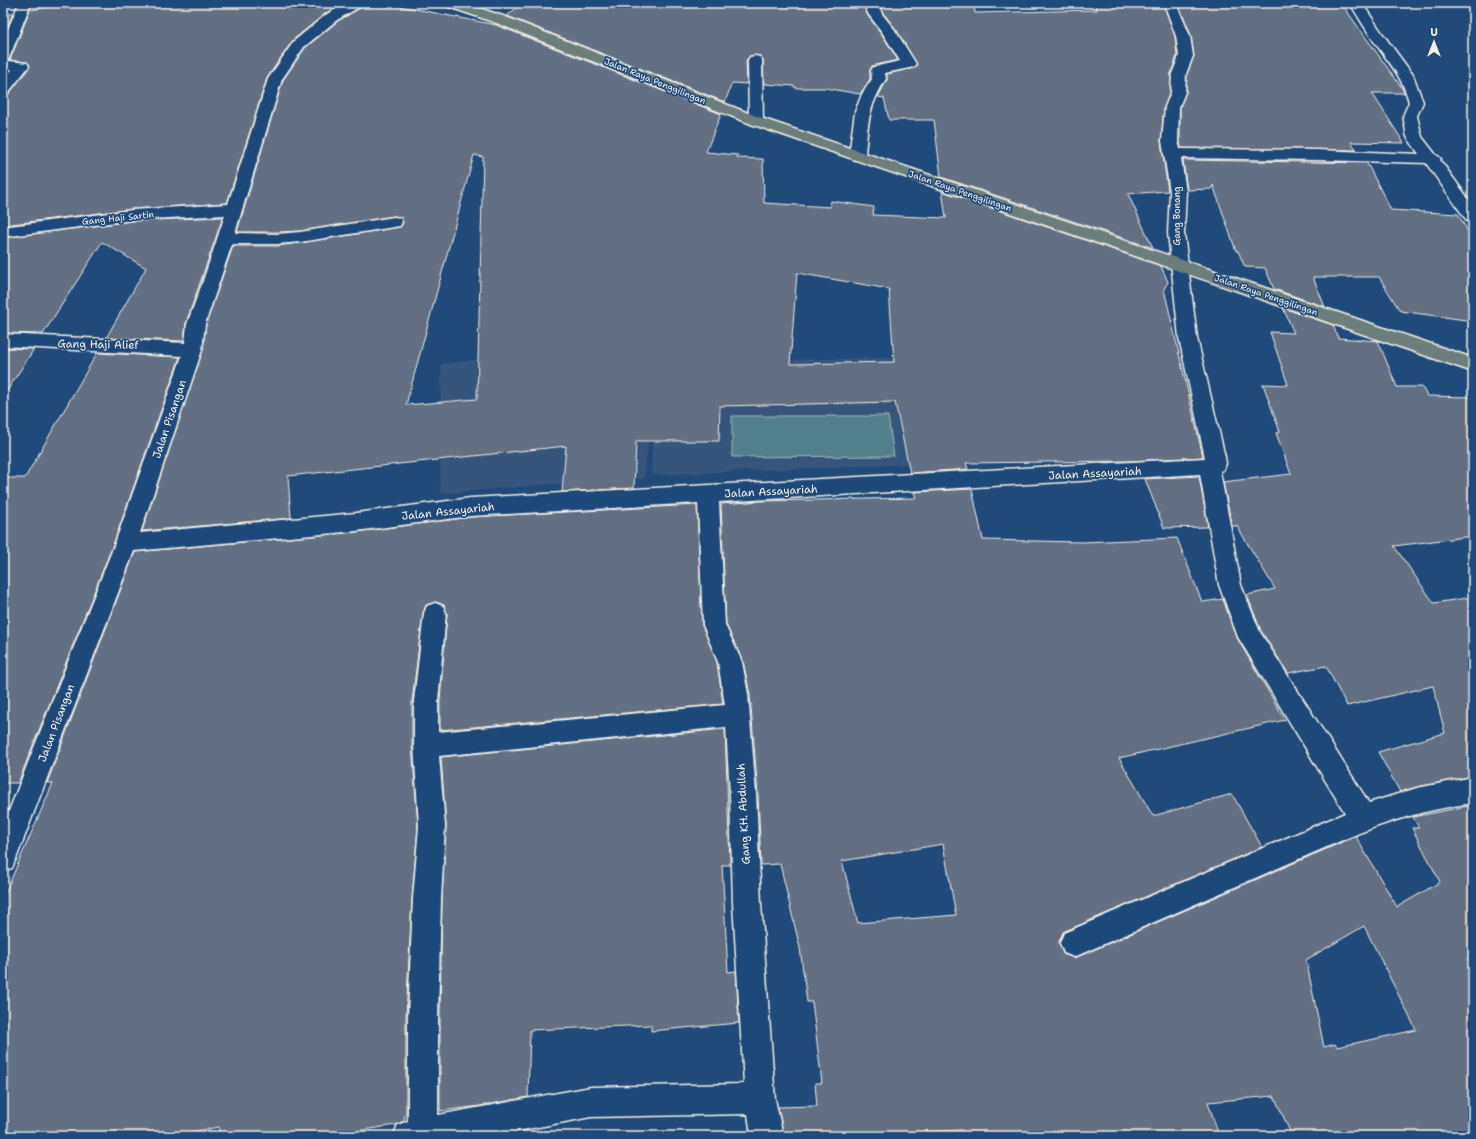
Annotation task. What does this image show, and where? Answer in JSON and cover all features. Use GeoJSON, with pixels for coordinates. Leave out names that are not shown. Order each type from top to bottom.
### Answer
{"type":"FeatureCollection","features":[{"type":"Feature","properties":{"kind":"main road","name":"Jalan Raya Penggilingan"},"geometry":{"type":"LineString","coordinates":[[451,3],[509,23],[756,120],[1012,209],[1153,255],[1179,266],[1473,365]]}},
{"type":"Feature","properties":{"kind":"street"},"geometry":{"type":"LineString","coordinates":[[3,58],[25,3]]}},
{"type":"Feature","properties":{"kind":"street","name":"Jalan Pisangan"},"geometry":{"type":"LineString","coordinates":[[3,859],[126,543],[193,350],[196,324],[225,238],[275,79],[299,44],[332,17],[356,3]]}},
{"type":"Feature","properties":{"kind":"street"},"geometry":{"type":"LineString","coordinates":[[857,155],[862,112],[869,94],[879,79],[878,70],[909,64],[888,30],[876,15],[873,9],[874,3]]}},
{"type":"Feature","properties":{"kind":"street","name":"Gang Bonang"},"geometry":{"type":"LineString","coordinates":[[1170,3],[1183,36],[1186,56],[1179,74],[1178,92],[1172,108],[1170,141],[1178,192],[1176,233],[1179,266]]}},
{"type":"Feature","properties":{"kind":"street"},"geometry":{"type":"LineString","coordinates":[[1356,3],[1379,39],[1399,62],[1409,78],[1416,102],[1410,116],[1416,137],[1432,158],[1454,193],[1473,217]]}},
{"type":"Feature","properties":{"kind":"street"},"geometry":{"type":"LineString","coordinates":[[755,60],[756,120]]}},
{"type":"Feature","properties":{"kind":"street"},"geometry":{"type":"LineString","coordinates":[[3,65],[17,64],[22,66],[3,90]]}},
{"type":"Feature","properties":{"kind":"street"},"geometry":{"type":"LineString","coordinates":[[1173,153],[1432,158]]}},
{"type":"Feature","properties":{"kind":"street","name":"Gang Haji Sartin"},"geometry":{"type":"LineString","coordinates":[[3,232],[132,215],[234,209]]}},
{"type":"Feature","properties":{"kind":"street"},"geometry":{"type":"LineString","coordinates":[[225,238],[277,239],[300,237],[394,222]]}},
{"type":"Feature","properties":{"kind":"street"},"geometry":{"type":"LineString","coordinates":[[1179,266],[1188,338],[1215,457],[1216,464],[1209,466],[1230,585],[1250,637],[1363,818]]}},
{"type":"Feature","properties":{"kind":"street","name":"Gang Haji Alief"},"geometry":{"type":"LineString","coordinates":[[3,340],[148,345],[193,350]]}},
{"type":"Feature","properties":{"kind":"street","name":"Jalan Assayariah"},"geometry":{"type":"LineString","coordinates":[[126,543],[356,522],[471,507],[1209,466]]}},
{"type":"Feature","properties":{"kind":"street","name":"Gang KH. Abdullah"},"geometry":{"type":"LineString","coordinates":[[708,494],[714,625],[730,662],[736,694],[743,794],[747,904],[760,1099],[767,1136]]}},
{"type":"Feature","properties":{"kind":"street"},"geometry":{"type":"LineString","coordinates":[[435,613],[426,700],[426,745],[432,826],[427,899],[418,1135],[591,1102],[760,1099]]}},
{"type":"Feature","properties":{"kind":"street"},"geometry":{"type":"LineString","coordinates":[[426,745],[737,715]]}},
{"type":"Feature","properties":{"kind":"street"},"geometry":{"type":"LineString","coordinates":[[1074,943],[1363,818],[1409,803],[1461,791],[1473,790]]}},
{"type":"Feature","properties":{"kind":"shaded area"},"geometry":{"type":"Polygon","coordinates":[[[548,351],[649,436],[644,479],[541,485],[440,494],[441,364],[548,351]]]}},
{"type":"Feature","properties":{"kind":"shaded area"},"geometry":{"type":"Polygon","coordinates":[[[926,357],[987,461],[651,475],[653,425],[621,363],[926,357]]]}},
{"type":"Feature","properties":{"kind":"green space"},"geometry":{"type":"Polygon","coordinates":[[[732,416],[888,416],[894,456],[732,457],[732,416]]]}},
{"type":"Feature","properties":{"kind":"building"},"geometry":{"type":"Polygon","coordinates":[[[72,3],[344,3],[326,13],[293,40],[267,78],[227,203],[132,209],[3,225],[3,95],[9,94],[30,66],[27,62],[10,60],[30,10],[72,3]]]}},
{"type":"Feature","properties":{"kind":"building"},"geometry":{"type":"Polygon","coordinates":[[[363,3],[385,3],[496,25],[721,114],[706,152],[738,155],[737,158],[763,159],[764,203],[830,207],[831,201],[874,207],[873,215],[946,218],[942,191],[1161,266],[1168,282],[1164,289],[1203,457],[1128,461],[966,463],[968,469],[910,473],[895,402],[720,406],[719,441],[636,441],[634,488],[562,492],[566,446],[288,476],[291,518],[142,531],[203,350],[206,324],[233,246],[277,246],[300,243],[400,227],[403,223],[401,217],[394,216],[300,231],[237,232],[283,80],[305,48],[338,21],[362,7],[363,3]],[[474,155],[406,405],[477,399],[483,157],[474,155]],[[797,273],[790,364],[894,362],[889,289],[797,273]]]}},
{"type":"Feature","properties":{"kind":"building"},"geometry":{"type":"Polygon","coordinates":[[[522,3],[866,3],[865,10],[868,16],[898,60],[872,66],[870,70],[870,79],[860,94],[825,88],[795,88],[795,86],[764,84],[763,59],[760,56],[750,56],[746,60],[747,84],[732,83],[725,102],[507,16],[522,3]]]}},
{"type":"Feature","properties":{"kind":"building"},"geometry":{"type":"Polygon","coordinates":[[[882,3],[974,3],[975,13],[1097,10],[1094,3],[1163,3],[1175,36],[1177,56],[1171,73],[1170,92],[1164,107],[1161,141],[1168,191],[1128,194],[1153,248],[941,177],[934,120],[889,120],[884,98],[878,97],[887,80],[887,74],[914,68],[917,65],[896,29],[883,13],[882,3]]]}},
{"type":"Feature","properties":{"kind":"building"},"geometry":{"type":"Polygon","coordinates":[[[1178,3],[1341,3],[1402,88],[1404,93],[1372,93],[1404,143],[1351,142],[1357,150],[1181,148],[1180,107],[1186,92],[1187,74],[1194,56],[1191,35],[1178,3]]]}},
{"type":"Feature","properties":{"kind":"building"},"geometry":{"type":"Polygon","coordinates":[[[13,13],[3,37],[3,15],[13,13]]]}},
{"type":"Feature","properties":{"kind":"building"},"geometry":{"type":"Polygon","coordinates":[[[1183,160],[1367,163],[1391,210],[1458,214],[1473,240],[1473,321],[1400,311],[1379,277],[1313,277],[1325,307],[1274,289],[1265,268],[1245,267],[1238,251],[1236,251],[1213,185],[1211,189],[1187,190],[1183,160]]]}},
{"type":"Feature","properties":{"kind":"building"},"geometry":{"type":"Polygon","coordinates":[[[223,217],[186,323],[184,341],[106,338],[146,268],[102,242],[43,334],[3,333],[3,238],[132,221],[223,217]]]}},
{"type":"Feature","properties":{"kind":"building"},"geometry":{"type":"Polygon","coordinates":[[[1283,308],[1333,325],[1338,338],[1378,341],[1397,387],[1422,387],[1427,396],[1473,397],[1473,536],[1394,546],[1434,603],[1473,597],[1473,776],[1417,787],[1400,792],[1378,752],[1445,733],[1433,686],[1347,706],[1326,666],[1288,673],[1261,631],[1247,595],[1275,589],[1237,526],[1232,526],[1223,482],[1291,474],[1276,433],[1280,432],[1263,384],[1288,385],[1270,332],[1294,333],[1283,308]]]}},
{"type":"Feature","properties":{"kind":"building"},"geometry":{"type":"Polygon","coordinates":[[[3,348],[34,349],[3,397],[3,348]]]}},
{"type":"Feature","properties":{"kind":"building"},"geometry":{"type":"Polygon","coordinates":[[[97,353],[180,357],[114,542],[18,783],[3,783],[3,478],[25,478],[97,353]]]}},
{"type":"Feature","properties":{"kind":"building"},"geometry":{"type":"Polygon","coordinates":[[[1199,476],[1208,527],[1164,528],[1145,479],[1199,476]]]}},
{"type":"Feature","properties":{"kind":"building"},"geometry":{"type":"Polygon","coordinates":[[[972,489],[983,540],[1082,542],[1177,538],[1202,602],[1223,599],[1237,638],[1285,720],[1119,758],[1153,816],[1232,794],[1262,847],[1063,932],[1059,942],[1063,954],[1075,958],[1354,837],[1356,837],[1397,907],[1440,882],[1412,828],[1419,828],[1413,817],[1473,805],[1473,1136],[1292,1136],[1274,1096],[1208,1102],[1219,1136],[963,1136],[962,1130],[833,1136],[784,1136],[778,1107],[817,1106],[815,1083],[822,1083],[812,1002],[807,1002],[800,948],[780,864],[761,865],[758,794],[750,694],[743,661],[726,625],[721,504],[762,501],[916,498],[914,492],[972,489]],[[943,844],[842,861],[858,923],[956,915],[943,844]],[[1364,926],[1306,960],[1324,1047],[1335,1044],[1337,1047],[1416,1030],[1364,926]]]}},
{"type":"Feature","properties":{"kind":"building"},"geometry":{"type":"Polygon","coordinates":[[[697,505],[702,625],[717,662],[723,704],[440,730],[440,701],[447,613],[444,605],[436,602],[426,605],[423,613],[412,701],[412,745],[418,826],[412,899],[406,1017],[406,1114],[404,1121],[396,1125],[323,1136],[218,1136],[219,1127],[167,1136],[3,1136],[3,898],[53,783],[47,783],[135,552],[356,532],[471,517],[697,505]]]}},
{"type":"Feature","properties":{"kind":"building"},"geometry":{"type":"Polygon","coordinates":[[[725,729],[730,865],[722,865],[728,972],[736,971],[739,1023],[651,1031],[651,1025],[530,1030],[528,1097],[480,1106],[440,1111],[442,899],[446,826],[441,757],[725,729]]]}}]}
